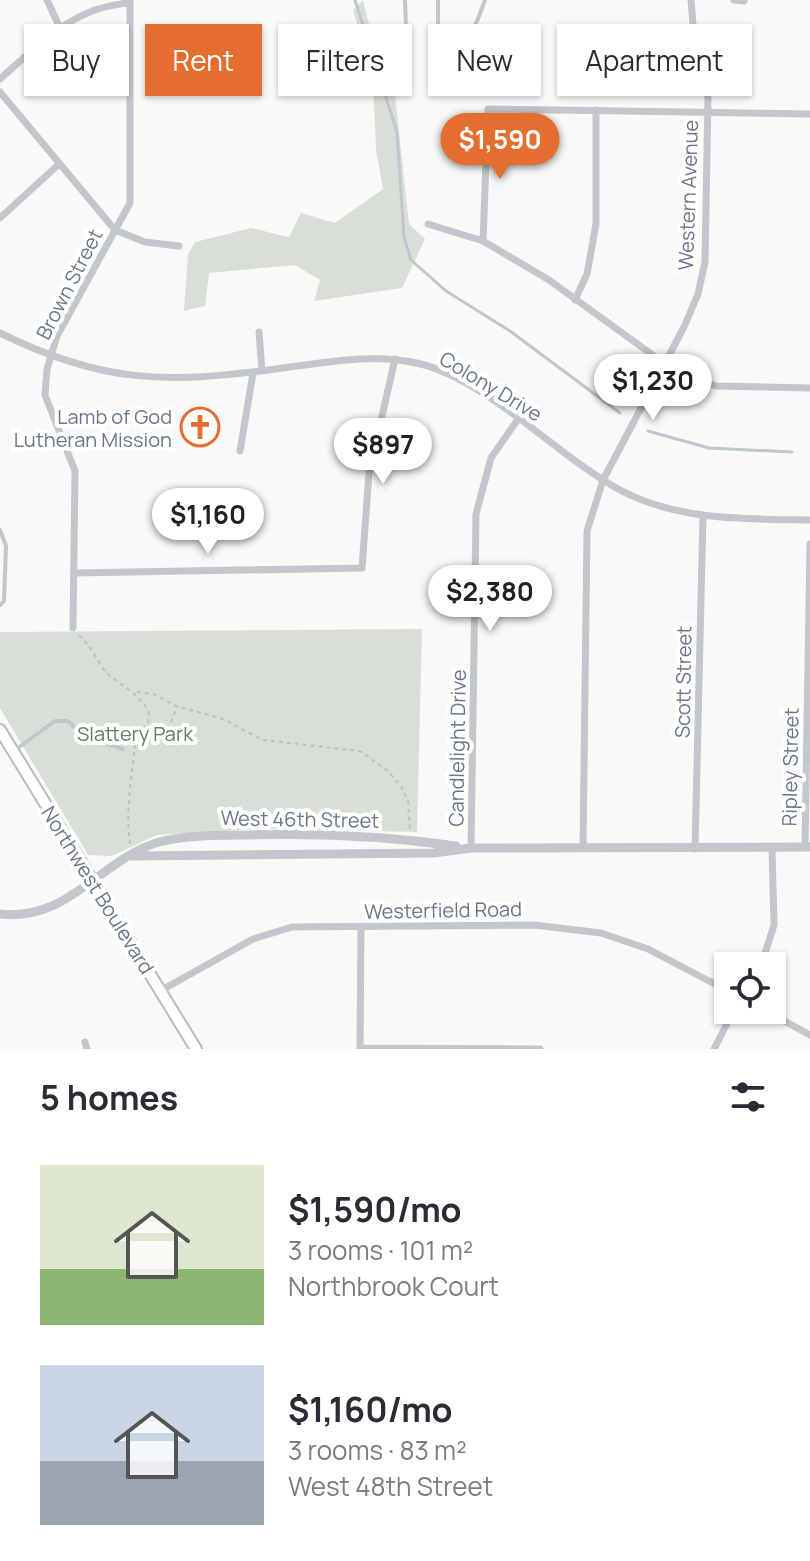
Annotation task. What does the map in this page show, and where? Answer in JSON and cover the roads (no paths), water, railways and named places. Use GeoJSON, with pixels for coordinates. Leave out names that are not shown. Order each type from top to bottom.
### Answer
{"type":"FeatureCollection","features":[{"type":"Feature","properties":{"kind":"main road","name":"Northwest Boulevard"},"geometry":{"type":"LineString","coordinates":[[0,730],[196,1049]]}},
{"type":"Feature","properties":{"kind":"street"},"geometry":{"type":"LineString","coordinates":[[47,0],[58,24]]}},
{"type":"Feature","properties":{"kind":"street","name":"Western Avenue"},"geometry":{"type":"LineString","coordinates":[[583,848],[587,531],[603,480],[665,364],[698,294],[705,262],[707,112],[691,0]]}},
{"type":"Feature","properties":{"kind":"street"},"geometry":{"type":"LineString","coordinates":[[734,0],[744,1]]}},
{"type":"Feature","properties":{"kind":"street"},"geometry":{"type":"LineString","coordinates":[[67,24],[104,4],[130,2]]}},
{"type":"Feature","properties":{"kind":"street","name":"Brown Street"},"geometry":{"type":"LineString","coordinates":[[73,628],[75,471],[45,395],[57,336],[130,203],[130,2]]}},
{"type":"Feature","properties":{"kind":"street"},"geometry":{"type":"LineString","coordinates":[[0,79],[24,59]]}},
{"type":"Feature","properties":{"kind":"street"},"geometry":{"type":"LineString","coordinates":[[0,92],[115,230],[145,242],[179,246]]}},
{"type":"Feature","properties":{"kind":"street"},"geometry":{"type":"LineString","coordinates":[[483,241],[486,114],[491,107],[810,114]]}},
{"type":"Feature","properties":{"kind":"street"},"geometry":{"type":"LineString","coordinates":[[575,300],[587,274],[596,224],[596,110]]}},
{"type":"Feature","properties":{"kind":"street"},"geometry":{"type":"LineString","coordinates":[[0,218],[58,165]]}},
{"type":"Feature","properties":{"kind":"street"},"geometry":{"type":"LineString","coordinates":[[428,224],[483,241],[575,300],[679,374],[716,386],[810,388]]}},
{"type":"Feature","properties":{"kind":"street"},"geometry":{"type":"LineString","coordinates":[[240,451],[257,372],[259,332]]}},
{"type":"Feature","properties":{"kind":"street","name":"Colony Drive"},"geometry":{"type":"LineString","coordinates":[[0,333],[51,357],[117,375],[165,380],[372,358],[395,359],[449,375],[518,419],[603,480],[643,501],[703,515],[810,520]]}},
{"type":"Feature","properties":{"kind":"street"},"geometry":{"type":"LineString","coordinates":[[74,573],[362,568],[369,473],[395,359]]}},
{"type":"Feature","properties":{"kind":"street","name":"Candlelight Drive"},"geometry":{"type":"LineString","coordinates":[[471,848],[476,514],[491,458],[518,419]]}},
{"type":"Feature","properties":{"kind":"street","name":"Scott Street"},"geometry":{"type":"LineString","coordinates":[[695,849],[703,515]]}},
{"type":"Feature","properties":{"kind":"street","name":"Ripley Street"},"geometry":{"type":"LineString","coordinates":[[808,847],[810,544]]}},
{"type":"Feature","properties":{"kind":"street","name":"West 46th Street"},"geometry":{"type":"LineString","coordinates":[[0,914],[19,916],[49,908],[79,894],[92,881],[162,841],[217,835],[313,833],[410,839],[471,848]]}},
{"type":"Feature","properties":{"kind":"street","name":"West 46th Street"},"geometry":{"type":"LineString","coordinates":[[132,856],[434,853],[471,848],[808,847]]}},
{"type":"Feature","properties":{"kind":"street","name":"Ripley Street"},"geometry":{"type":"LineString","coordinates":[[765,952],[774,925],[772,848]]}},
{"type":"Feature","properties":{"kind":"street","name":"Westerfield Road"},"geometry":{"type":"LineString","coordinates":[[160,991],[253,939],[292,927],[565,926],[601,933],[648,949],[714,984]]}},
{"type":"Feature","properties":{"kind":"street"},"geometry":{"type":"LineString","coordinates":[[361,927],[360,1049],[540,1049]]}},
{"type":"Feature","properties":{"kind":"street"},"geometry":{"type":"LineString","coordinates":[[786,1022],[810,1035]]}},
{"type":"Feature","properties":{"kind":"street"},"geometry":{"type":"LineString","coordinates":[[714,1049],[727,1024]]}},
{"type":"Feature","properties":{"kind":"lane"},"geometry":{"type":"LineString","coordinates":[[405,0],[406,24]]}},
{"type":"Feature","properties":{"kind":"lane"},"geometry":{"type":"LineString","coordinates":[[438,0],[438,42],[456,43],[474,31],[485,0]]}},
{"type":"Feature","properties":{"kind":"lane"},"geometry":{"type":"LineString","coordinates":[[0,533],[6,546],[2,567],[4,601],[0,605]]}},
{"type":"Feature","properties":{"kind":"lane"},"geometry":{"type":"LineString","coordinates":[[13,751],[55,721],[68,721],[81,734],[123,749]]}},
{"type":"Feature","properties":{"kind":"waterway"},"geometry":{"type":"LineString","coordinates":[[355,0],[397,132],[404,237],[411,260],[446,291],[510,331],[620,413]]}},
{"type":"Feature","properties":{"kind":"waterway"},"geometry":{"type":"LineString","coordinates":[[648,431],[709,448],[792,452]]}},
{"type":"Feature","properties":{"kind":"place","name":"Lamb of God Lutheran Mission"},"geometry":{"type":"Point","coordinates":[200,427]}},
{"type":"Feature","properties":{"kind":"park label","name":"Slattery Park"},"geometry":{"type":"Point","coordinates":[135,733]}}]}
